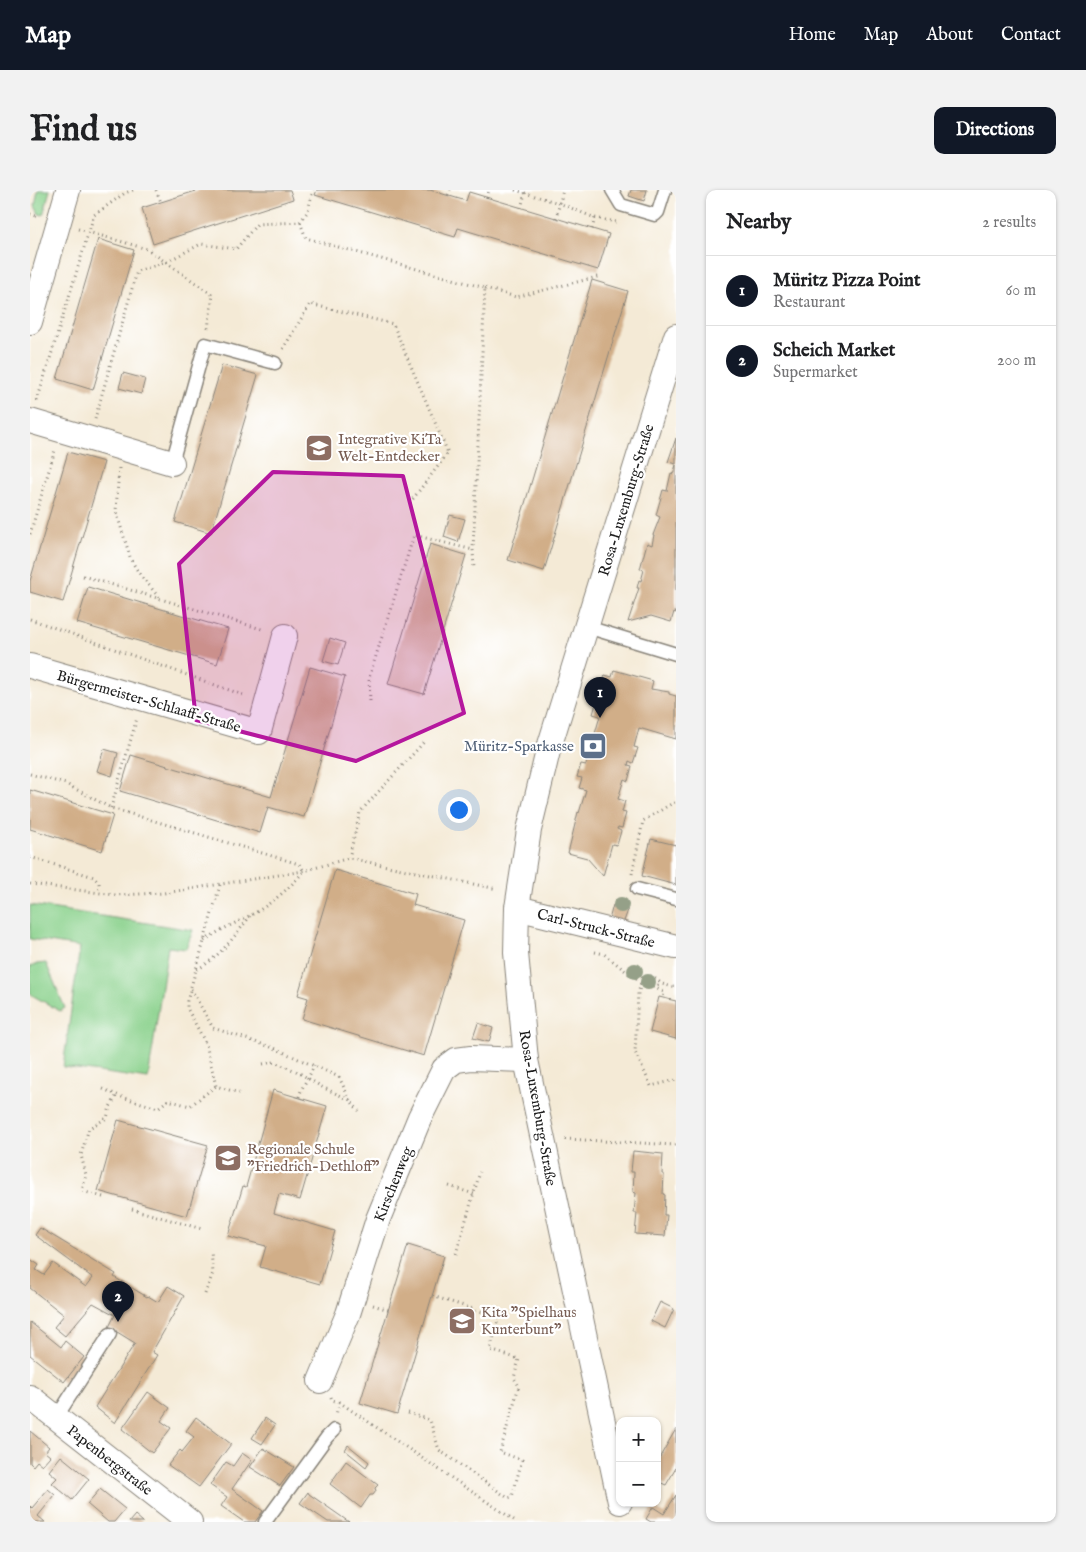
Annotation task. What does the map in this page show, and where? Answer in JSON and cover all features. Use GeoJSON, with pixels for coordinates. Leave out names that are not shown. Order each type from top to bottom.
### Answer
{"type":"FeatureCollection","features":[{"type":"Feature","properties":{"kind":"street"},"geometry":{"type":"LineString","coordinates":[[30,318],[68,190]]}},
{"type":"Feature","properties":{"kind":"street","name":"Rosa-Luxemburg-Straße"},"geometry":{"type":"LineString","coordinates":[[616,1484],[526,1060],[516,953],[516,908],[529,830],[548,751],[671,375],[676,336]]}},
{"type":"Feature","properties":{"kind":"street"},"geometry":{"type":"LineString","coordinates":[[30,421],[172,463]]}},
{"type":"Feature","properties":{"kind":"street","name":"Bürgermeister-Schlaaff-Straße"},"geometry":{"type":"LineString","coordinates":[[30,666],[259,732],[285,636]]}},
{"type":"Feature","properties":{"kind":"street","name":"Carl-Struck-Straße"},"geometry":{"type":"LineString","coordinates":[[516,908],[676,947]]}},
{"type":"Feature","properties":{"kind":"street","name":"Kirschenweg"},"geometry":{"type":"LineString","coordinates":[[320,1381],[348,1314],[378,1218],[420,1117],[444,1069],[456,1060],[471,1058],[526,1060]]}},
{"type":"Feature","properties":{"kind":"street","name":"Papenbergstraße"},"geometry":{"type":"LineString","coordinates":[[30,1397],[190,1522]]}},
{"type":"Feature","properties":{"kind":"street","name":"Rosa-Luxemburg-Straße"},"geometry":{"type":"LineString","coordinates":[[621,1507],[624,1522]]}},
{"type":"Feature","properties":{"kind":"lane"},"geometry":{"type":"LineString","coordinates":[[612,190],[621,206],[648,215],[655,215],[658,212],[665,190]]}},
{"type":"Feature","properties":{"kind":"lane"},"geometry":{"type":"LineString","coordinates":[[172,463],[205,344],[275,363]]}},
{"type":"Feature","properties":{"kind":"lane"},"geometry":{"type":"LineString","coordinates":[[587,627],[676,654]]}},
{"type":"Feature","properties":{"kind":"lane"},"geometry":{"type":"LineString","coordinates":[[634,884],[676,899]]}},
{"type":"Feature","properties":{"kind":"lane"},"geometry":{"type":"LineString","coordinates":[[56,1418],[110,1334]]}},
{"type":"Feature","properties":{"kind":"lane"},"geometry":{"type":"LineString","coordinates":[[264,1522],[334,1430]]}},
{"type":"Feature","properties":{"kind":"path"},"geometry":{"type":"LineString","coordinates":[[30,421],[94,216],[125,193],[133,190]]}},
{"type":"Feature","properties":{"kind":"path"},"geometry":{"type":"LineString","coordinates":[[156,190],[160,202]]}},
{"type":"Feature","properties":{"kind":"path"},"geometry":{"type":"LineString","coordinates":[[300,222],[308,211],[313,190]]}},
{"type":"Feature","properties":{"kind":"path"},"geometry":{"type":"LineString","coordinates":[[448,195],[450,190]]}},
{"type":"Feature","properties":{"kind":"path"},"geometry":{"type":"LineString","coordinates":[[487,198],[489,190]]}},
{"type":"Feature","properties":{"kind":"path"},"geometry":{"type":"LineString","coordinates":[[514,190],[559,203],[595,218],[617,222]]}},
{"type":"Feature","properties":{"kind":"path"},"geometry":{"type":"LineString","coordinates":[[556,218],[563,190]]}},
{"type":"Feature","properties":{"kind":"path"},"geometry":{"type":"LineString","coordinates":[[521,208],[525,192]]}},
{"type":"Feature","properties":{"kind":"path"},"geometry":{"type":"LineString","coordinates":[[592,229],[595,218]]}},
{"type":"Feature","properties":{"kind":"path"},"geometry":{"type":"LineString","coordinates":[[89,439],[137,271],[166,262],[201,244],[236,249],[257,224],[300,222]]}},
{"type":"Feature","properties":{"kind":"path"},"geometry":{"type":"LineString","coordinates":[[300,222],[306,238],[516,297],[601,276]]}},
{"type":"Feature","properties":{"kind":"path"},"geometry":{"type":"LineString","coordinates":[[57,224],[147,249],[214,295],[205,344]]}},
{"type":"Feature","properties":{"kind":"path"},"geometry":{"type":"LineString","coordinates":[[474,570],[473,550],[485,288]]}},
{"type":"Feature","properties":{"kind":"path"},"geometry":{"type":"LineString","coordinates":[[275,363],[310,304],[393,324],[448,453],[412,500]]}},
{"type":"Feature","properties":{"kind":"path"},"geometry":{"type":"LineString","coordinates":[[30,534],[61,430]]}},
{"type":"Feature","properties":{"kind":"path"},"geometry":{"type":"LineString","coordinates":[[121,448],[116,511],[131,560],[162,600]]}},
{"type":"Feature","properties":{"kind":"path"},"geometry":{"type":"LineString","coordinates":[[370,701],[369,678],[414,535],[473,550]]}},
{"type":"Feature","properties":{"kind":"path"},"geometry":{"type":"LineString","coordinates":[[83,576],[285,636]]}},
{"type":"Feature","properties":{"kind":"path"},"geometry":{"type":"LineString","coordinates":[[30,619],[266,702]]}},
{"type":"Feature","properties":{"kind":"path"},"geometry":{"type":"LineString","coordinates":[[111,808],[142,699]]}},
{"type":"Feature","properties":{"kind":"path"},"geometry":{"type":"LineString","coordinates":[[349,858],[360,812],[424,742]]}},
{"type":"Feature","properties":{"kind":"path"},"geometry":{"type":"LineString","coordinates":[[30,774],[66,784],[111,808],[299,864],[304,871]]}},
{"type":"Feature","properties":{"kind":"path"},"geometry":{"type":"LineString","coordinates":[[634,884],[644,821],[676,802]]}},
{"type":"Feature","properties":{"kind":"path"},"geometry":{"type":"LineString","coordinates":[[30,857],[94,876],[99,883],[100,894]]}},
{"type":"Feature","properties":{"kind":"path"},"geometry":{"type":"LineString","coordinates":[[30,884],[100,894],[164,893],[304,871],[349,858],[497,889]]}},
{"type":"Feature","properties":{"kind":"path"},"geometry":{"type":"LineString","coordinates":[[204,941],[219,930],[250,916],[293,885],[304,871]]}},
{"type":"Feature","properties":{"kind":"path"},"geometry":{"type":"LineString","coordinates":[[216,1086],[206,1044],[187,1008],[187,1001],[220,885]]}},
{"type":"Feature","properties":{"kind":"path"},"geometry":{"type":"LineString","coordinates":[[196,970],[205,966],[215,957],[243,927],[250,916]]}},
{"type":"Feature","properties":{"kind":"path"},"geometry":{"type":"LineString","coordinates":[[595,952],[604,954],[647,988],[662,984]]}},
{"type":"Feature","properties":{"kind":"path"},"geometry":{"type":"LineString","coordinates":[[636,979],[652,976],[662,984],[676,988]]}},
{"type":"Feature","properties":{"kind":"path"},"geometry":{"type":"LineString","coordinates":[[641,984],[638,993],[635,1052],[651,1086],[676,1080]]}},
{"type":"Feature","properties":{"kind":"path"},"geometry":{"type":"LineString","coordinates":[[652,986],[656,990],[664,992],[662,998]]}},
{"type":"Feature","properties":{"kind":"path"},"geometry":{"type":"LineString","coordinates":[[191,989],[213,1028],[274,1048],[339,1077],[350,1100],[359,1111]]}},
{"type":"Feature","properties":{"kind":"path"},"geometry":{"type":"LineString","coordinates":[[263,1064],[274,1062],[296,1071],[322,1087],[350,1100]]}},
{"type":"Feature","properties":{"kind":"path"},"geometry":{"type":"LineString","coordinates":[[299,1098],[314,1065]]}},
{"type":"Feature","properties":{"kind":"path"},"geometry":{"type":"LineString","coordinates":[[216,1086],[239,1093]]}},
{"type":"Feature","properties":{"kind":"path"},"geometry":{"type":"LineString","coordinates":[[103,1089],[158,1108],[168,1100],[190,1106],[216,1086]]}},
{"type":"Feature","properties":{"kind":"path"},"geometry":{"type":"LineString","coordinates":[[103,1197],[82,1191],[86,1175],[82,1155],[89,1128],[107,1118],[110,1107],[117,1095]]}},
{"type":"Feature","properties":{"kind":"path"},"geometry":{"type":"LineString","coordinates":[[542,1138],[583,1138],[676,1145]]}},
{"type":"Feature","properties":{"kind":"path"},"geometry":{"type":"LineString","coordinates":[[456,1254],[480,1172]]}},
{"type":"Feature","properties":{"kind":"path"},"geometry":{"type":"LineString","coordinates":[[448,1186],[474,1194]]}},
{"type":"Feature","properties":{"kind":"path"},"geometry":{"type":"LineString","coordinates":[[132,1209],[202,1229]]}},
{"type":"Feature","properties":{"kind":"path"},"geometry":{"type":"LineString","coordinates":[[205,1294],[213,1273],[211,1251]]}},
{"type":"Feature","properties":{"kind":"path"},"geometry":{"type":"LineString","coordinates":[[408,1413],[430,1420],[439,1450],[508,1498],[512,1497],[522,1460],[500,1452],[518,1386],[514,1378],[518,1359],[490,1350],[499,1317],[432,1296]]}},
{"type":"Feature","properties":{"kind":"path"},"geometry":{"type":"LineString","coordinates":[[320,1381],[332,1400],[339,1402],[516,1522]]}},
{"type":"Feature","properties":{"kind":"path"},"geometry":{"type":"LineString","coordinates":[[334,1430],[339,1402]]}},
{"type":"Feature","properties":{"kind":"highlighted area"},"geometry":{"type":"Polygon","coordinates":[[[273,472],[403,476],[464,713],[356,761],[196,720],[179,564],[273,472]]]}},
{"type":"Feature","properties":{"kind":"green space"},"geometry":{"type":"Polygon","coordinates":[[[38,190],[50,190],[43,215],[39,214],[35,206],[38,190]]]}},
{"type":"Feature","properties":{"kind":"green space"},"geometry":{"type":"Polygon","coordinates":[[[30,905],[193,930],[186,949],[168,947],[148,1079],[63,1067],[80,947],[30,939],[30,905]]]}},
{"type":"Feature","properties":{"kind":"green space"},"geometry":{"type":"Polygon","coordinates":[[[46,963],[65,1008],[60,1011],[30,994],[30,967],[46,963]]]}},
{"type":"Feature","properties":{"kind":"building"},"geometry":{"type":"Polygon","coordinates":[[[199,190],[290,190],[293,199],[153,244],[142,208],[199,190]]]}},
{"type":"Feature","properties":{"kind":"building"},"geometry":{"type":"Polygon","coordinates":[[[317,190],[430,190],[466,201],[469,192],[609,234],[598,270],[458,228],[455,237],[315,195],[317,190]]]}},
{"type":"Feature","properties":{"kind":"building"},"geometry":{"type":"Polygon","coordinates":[[[631,190],[647,190],[644,201],[629,196],[631,190]]]}},
{"type":"Feature","properties":{"kind":"building"},"geometry":{"type":"Polygon","coordinates":[[[98,239],[134,250],[93,390],[57,379],[98,239]]]}},
{"type":"Feature","properties":{"kind":"building"},"geometry":{"type":"Polygon","coordinates":[[[592,280],[628,291],[544,571],[508,560],[592,280]]]}},
{"type":"Feature","properties":{"kind":"building"},"geometry":{"type":"Polygon","coordinates":[[[222,365],[258,375],[211,533],[175,522],[222,365]]]}},
{"type":"Feature","properties":{"kind":"building"},"geometry":{"type":"Polygon","coordinates":[[[123,373],[145,379],[141,394],[119,388],[123,373]]]}},
{"type":"Feature","properties":{"kind":"building"},"geometry":{"type":"Polygon","coordinates":[[[676,438],[676,464],[668,462],[676,438]]]}},
{"type":"Feature","properties":{"kind":"building"},"geometry":{"type":"Polygon","coordinates":[[[68,452],[104,462],[63,602],[30,592],[30,581],[68,452]]]}},
{"type":"Feature","properties":{"kind":"building"},"geometry":{"type":"Polygon","coordinates":[[[676,465],[676,613],[674,612],[671,622],[651,616],[628,622],[639,588],[637,588],[639,580],[641,581],[644,570],[640,569],[647,543],[652,545],[653,535],[660,517],[656,515],[663,490],[667,491],[671,473],[673,474],[676,465]]]}},
{"type":"Feature","properties":{"kind":"building"},"geometry":{"type":"Polygon","coordinates":[[[450,515],[465,519],[458,542],[444,537],[450,515]]]}},
{"type":"Feature","properties":{"kind":"building"},"geometry":{"type":"Polygon","coordinates":[[[430,544],[466,555],[424,694],[388,684],[430,544]]]}},
{"type":"Feature","properties":{"kind":"building"},"geometry":{"type":"Polygon","coordinates":[[[88,587],[228,629],[217,664],[77,623],[88,587]]]}},
{"type":"Feature","properties":{"kind":"building"},"geometry":{"type":"Polygon","coordinates":[[[330,638],[345,643],[338,665],[323,661],[330,638]]]}},
{"type":"Feature","properties":{"kind":"building"},"geometry":{"type":"Polygon","coordinates":[[[310,667],[345,677],[304,817],[268,807],[260,833],[120,791],[131,755],[271,797],[310,667]]]}},
{"type":"Feature","properties":{"kind":"building"},"geometry":{"type":"Polygon","coordinates":[[[614,670],[653,681],[651,689],[669,692],[669,694],[676,696],[676,739],[639,728],[634,747],[638,748],[633,763],[629,761],[628,765],[632,766],[628,781],[624,779],[618,799],[625,801],[622,812],[626,813],[622,828],[618,827],[617,829],[621,831],[617,845],[612,844],[603,876],[587,858],[568,853],[578,812],[586,790],[579,788],[582,778],[577,777],[581,764],[586,765],[589,747],[591,748],[600,716],[593,714],[598,697],[601,698],[603,692],[600,691],[605,675],[612,677],[614,670]]]}},
{"type":"Feature","properties":{"kind":"building"},"geometry":{"type":"Polygon","coordinates":[[[104,749],[118,753],[112,776],[97,771],[104,749]]]}},
{"type":"Feature","properties":{"kind":"building"},"geometry":{"type":"Polygon","coordinates":[[[30,790],[113,815],[102,851],[30,829],[30,790]]]}},
{"type":"Feature","properties":{"kind":"building"},"geometry":{"type":"Polygon","coordinates":[[[651,839],[676,845],[676,885],[642,876],[651,839]]]}},
{"type":"Feature","properties":{"kind":"building"},"geometry":{"type":"Polygon","coordinates":[[[335,870],[416,894],[413,905],[464,920],[424,1056],[302,1019],[308,998],[298,995],[335,870]]]}},
{"type":"Feature","properties":{"kind":"building"},"geometry":{"type":"Polygon","coordinates":[[[613,905],[628,910],[623,924],[609,920],[613,905]]]}},
{"type":"Feature","properties":{"kind":"building"},"geometry":{"type":"Polygon","coordinates":[[[659,997],[676,1001],[676,1039],[650,1032],[659,997]]]}},
{"type":"Feature","properties":{"kind":"building"},"geometry":{"type":"Polygon","coordinates":[[[478,1023],[493,1028],[489,1042],[473,1038],[478,1023]]]}},
{"type":"Feature","properties":{"kind":"building"},"geometry":{"type":"Polygon","coordinates":[[[273,1090],[327,1106],[300,1200],[279,1194],[274,1213],[335,1231],[320,1284],[260,1267],[266,1246],[228,1236],[243,1186],[246,1187],[273,1090]]]}},
{"type":"Feature","properties":{"kind":"building"},"geometry":{"type":"Polygon","coordinates":[[[118,1120],[208,1145],[187,1216],[98,1191],[118,1120]]]}},
{"type":"Feature","properties":{"kind":"building"},"geometry":{"type":"Polygon","coordinates":[[[633,1151],[663,1154],[664,1215],[667,1215],[665,1236],[635,1234],[637,1213],[634,1213],[636,1193],[633,1192],[634,1172],[631,1172],[633,1151]]]}},
{"type":"Feature","properties":{"kind":"building"},"geometry":{"type":"Polygon","coordinates":[[[40,1228],[116,1274],[114,1277],[147,1297],[158,1302],[168,1286],[184,1296],[152,1352],[157,1355],[115,1423],[95,1407],[135,1343],[109,1327],[115,1315],[93,1303],[65,1336],[54,1327],[64,1315],[30,1288],[30,1259],[39,1265],[36,1270],[44,1275],[53,1263],[86,1287],[93,1278],[35,1235],[40,1228]]]}},
{"type":"Feature","properties":{"kind":"building"},"geometry":{"type":"Polygon","coordinates":[[[408,1245],[444,1256],[397,1414],[360,1403],[408,1245]]]}},
{"type":"Feature","properties":{"kind":"building"},"geometry":{"type":"Polygon","coordinates":[[[660,1302],[674,1309],[665,1328],[651,1321],[660,1302]]]}},
{"type":"Feature","properties":{"kind":"building"},"geometry":{"type":"Polygon","coordinates":[[[30,1322],[61,1347],[65,1341],[84,1357],[64,1382],[30,1355],[30,1322]]]}},
{"type":"Feature","properties":{"kind":"building"},"geometry":{"type":"Polygon","coordinates":[[[148,1392],[170,1408],[161,1421],[171,1428],[152,1453],[122,1429],[148,1392]]]}},
{"type":"Feature","properties":{"kind":"building"},"geometry":{"type":"Polygon","coordinates":[[[196,1417],[231,1444],[199,1487],[168,1465],[194,1437],[186,1431],[196,1417]]]}},
{"type":"Feature","properties":{"kind":"building"},"geometry":{"type":"Polygon","coordinates":[[[265,1418],[275,1425],[262,1444],[252,1438],[265,1418]]]}},
{"type":"Feature","properties":{"kind":"building"},"geometry":{"type":"Polygon","coordinates":[[[676,1429],[676,1468],[666,1485],[661,1483],[661,1455],[676,1429]]]}},
{"type":"Feature","properties":{"kind":"building"},"geometry":{"type":"Polygon","coordinates":[[[30,1431],[49,1447],[45,1452],[50,1456],[42,1465],[37,1461],[33,1466],[30,1463],[30,1431]]]}},
{"type":"Feature","properties":{"kind":"building"},"geometry":{"type":"Polygon","coordinates":[[[348,1445],[369,1462],[366,1467],[345,1450],[348,1445]]]}},
{"type":"Feature","properties":{"kind":"building"},"geometry":{"type":"Polygon","coordinates":[[[263,1448],[294,1467],[280,1486],[250,1467],[263,1448]]]}},
{"type":"Feature","properties":{"kind":"building"},"geometry":{"type":"Polygon","coordinates":[[[242,1453],[252,1460],[232,1489],[263,1511],[255,1522],[244,1522],[221,1506],[227,1497],[210,1485],[226,1462],[233,1466],[242,1453]]]}},
{"type":"Feature","properties":{"kind":"building"},"geometry":{"type":"Polygon","coordinates":[[[61,1456],[89,1479],[72,1500],[52,1483],[57,1478],[49,1471],[61,1456]]]}},
{"type":"Feature","properties":{"kind":"building"},"geometry":{"type":"Polygon","coordinates":[[[346,1461],[378,1485],[375,1488],[376,1491],[373,1495],[370,1495],[361,1508],[330,1484],[346,1461]]]}},
{"type":"Feature","properties":{"kind":"building"},"geometry":{"type":"Polygon","coordinates":[[[48,1489],[55,1495],[38,1516],[45,1522],[30,1522],[30,1506],[32,1508],[48,1489]]]}},
{"type":"Feature","properties":{"kind":"building"},"geometry":{"type":"Polygon","coordinates":[[[100,1489],[125,1509],[114,1522],[108,1522],[87,1504],[100,1489]]]}},
{"type":"Feature","properties":{"kind":"building"},"geometry":{"type":"Polygon","coordinates":[[[308,1492],[349,1522],[328,1522],[300,1503],[308,1492]]]}},
{"type":"Feature","properties":{"kind":"building"},"geometry":{"type":"Polygon","coordinates":[[[676,1495],[676,1522],[651,1522],[646,1519],[653,1507],[664,1514],[676,1495]]]}},
{"type":"Feature","properties":{"kind":"building"},"geometry":{"type":"Polygon","coordinates":[[[135,1515],[143,1522],[129,1522],[135,1515]]]}},
{"type":"Feature","properties":{"kind":"place","name":"Integrative KiTa Welt-Entdecker"},"geometry":{"type":"Point","coordinates":[319,448]}},
{"type":"Feature","properties":{"kind":"place","name":"Müritz Pizza Point"},"geometry":{"type":"Point","coordinates":[600,718]}},
{"type":"Feature","properties":{"kind":"place","name":"Müritz-Sparkasse"},"geometry":{"type":"Point","coordinates":[593,746]}},
{"type":"Feature","properties":{"kind":"place","name":"Regionale Schule \"Friedrich-Dethloff\""},"geometry":{"type":"Point","coordinates":[228,1158]}},
{"type":"Feature","properties":{"kind":"place","name":"Kita \"Spielhaus Kunterbunt\""},"geometry":{"type":"Point","coordinates":[462,1321]}},
{"type":"Feature","properties":{"kind":"place","name":"Scheich Market"},"geometry":{"type":"Point","coordinates":[118,1322]}}]}
